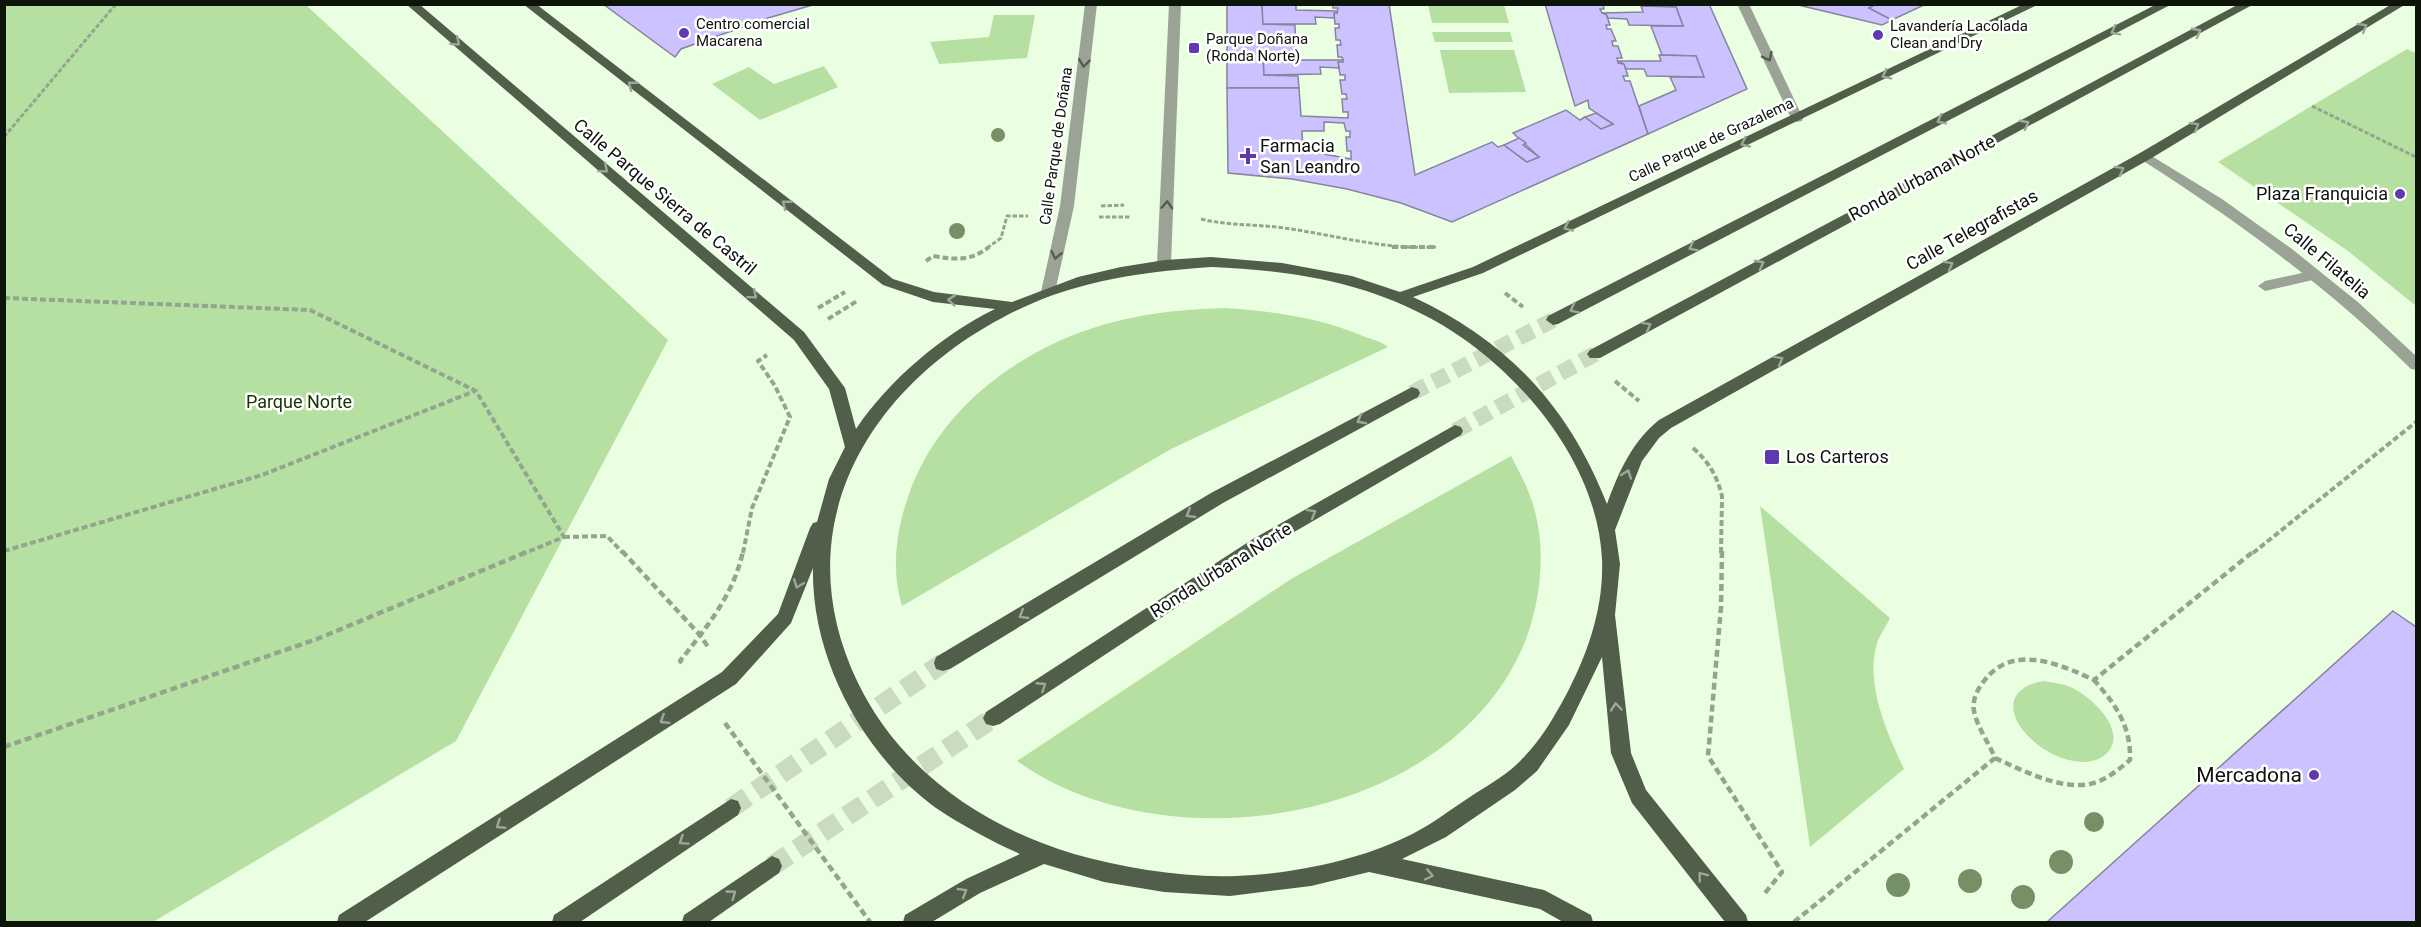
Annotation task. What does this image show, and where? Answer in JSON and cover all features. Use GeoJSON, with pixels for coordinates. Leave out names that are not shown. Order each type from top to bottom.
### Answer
{"type":"FeatureCollection","features":[{"type":"Feature","properties":{"kind":"main road","name":"Calle Parque Sierra de Castril"},"geometry":{"type":"LineString","coordinates":[[411,4],[799,336],[837,388],[853,447]]}},
{"type":"Feature","properties":{"kind":"main road"},"geometry":{"type":"LineString","coordinates":[[528,4],[888,282],[933,297],[1010,306]]}},
{"type":"Feature","properties":{"kind":"main road","name":"Calle Parque de Grazalema"},"geometry":{"type":"LineString","coordinates":[[1400,297],[1478,270],[2034,4]]}},
{"type":"Feature","properties":{"kind":"main road"},"geometry":{"type":"LineString","coordinates":[[1553,320],[2167,4]]}},
{"type":"Feature","properties":{"kind":"main road","name":"Ronda Urbana Norte"},"geometry":{"type":"LineString","coordinates":[[1596,354],[2249,4]]}},
{"type":"Feature","properties":{"kind":"main road","name":"Calle Telegrafistas"},"geometry":{"type":"LineString","coordinates":[[1607,529],[1631,462],[1650,434],[1665,423],[2145,156],[2401,4]]}},
{"type":"Feature","properties":{"kind":"main road"},"geometry":{"type":"LineString","coordinates":[[346,922],[729,678],[785,618],[833,490],[853,447],[880,409],[909,377],[945,346],[1010,306],[1116,272],[1164,264],[1263,264],[1352,281],[1400,297],[1438,316],[1485,347],[1522,378],[1548,406],[1574,445],[1593,485],[1607,529],[1612,568],[1607,612],[1589,669],[1563,717],[1529,766],[1431,836],[1372,863],[1300,878],[1229,887],[1157,881],[1094,872],[1041,855],[961,814],[911,775],[873,731],[846,684],[828,633],[821,581],[824,535],[833,490]]}},
{"type":"Feature","properties":{"kind":"main road"},"geometry":{"type":"LineString","coordinates":[[943,663],[1217,498],[1412,393]]}},
{"type":"Feature","properties":{"kind":"main road","name":"Ronda Urbana Norte"},"geometry":{"type":"LineString","coordinates":[[993,718],[1259,544],[1455,431]]}},
{"type":"Feature","properties":{"kind":"main road"},"geometry":{"type":"LineString","coordinates":[[1607,612],[1621,753],[1639,795],[1738,922]]}},
{"type":"Feature","properties":{"kind":"main road"},"geometry":{"type":"LineString","coordinates":[[562,922],[731,808]]}},
{"type":"Feature","properties":{"kind":"main road"},"geometry":{"type":"LineString","coordinates":[[913,922],[973,886],[1041,855]]}},
{"type":"Feature","properties":{"kind":"main road"},"geometry":{"type":"LineString","coordinates":[[1372,863],[1544,900],[1583,922]]}},
{"type":"Feature","properties":{"kind":"main road"},"geometry":{"type":"LineString","coordinates":[[692,922],[772,866]]}},
{"type":"Feature","properties":{"kind":"street","name":"Calle Parque de Doñana"},"geometry":{"type":"LineString","coordinates":[[1048,292],[1067,206],[1090,4]]}},
{"type":"Feature","properties":{"kind":"street"},"geometry":{"type":"LineString","coordinates":[[1164,264],[1175,4]]}},
{"type":"Feature","properties":{"kind":"street"},"geometry":{"type":"LineString","coordinates":[[1743,4],[1797,118]]}},
{"type":"Feature","properties":{"kind":"street","name":"Calle Filatelia"},"geometry":{"type":"LineString","coordinates":[[2145,156],[2255,228],[2316,275],[2416,365]]}},
{"type":"Feature","properties":{"kind":"street"},"geometry":{"type":"LineString","coordinates":[[2265,286],[2316,275]]}},
{"type":"Feature","properties":{"kind":"path"},"geometry":{"type":"LineString","coordinates":[[4,137],[116,4]]}},
{"type":"Feature","properties":{"kind":"path"},"geometry":{"type":"LineString","coordinates":[[2312,106],[2416,156]]}},
{"type":"Feature","properties":{"kind":"path"},"geometry":{"type":"LineString","coordinates":[[1097,206],[1124,205]]}},
{"type":"Feature","properties":{"kind":"path"},"geometry":{"type":"LineString","coordinates":[[817,309],[854,286]]}},
{"type":"Feature","properties":{"kind":"path"},"geometry":{"type":"LineString","coordinates":[[4,298],[310,310],[476,391],[564,537]]}},
{"type":"Feature","properties":{"kind":"path"},"geometry":{"type":"LineString","coordinates":[[4,551],[262,475],[476,391]]}},
{"type":"Feature","properties":{"kind":"path"},"geometry":{"type":"LineString","coordinates":[[2094,680],[2416,422]]}},
{"type":"Feature","properties":{"kind":"path"},"geometry":{"type":"LineString","coordinates":[[1710,463],[1718,478],[1722,496],[1721,607],[1708,756],[1782,872],[1767,891]]}},
{"type":"Feature","properties":{"kind":"path"},"geometry":{"type":"LineString","coordinates":[[4,747],[316,639],[564,537],[607,536],[700,635],[713,655]]}},
{"type":"Feature","properties":{"kind":"path"},"geometry":{"type":"LineString","coordinates":[[2032,659],[2060,663],[2094,680],[2115,705],[2129,728],[2132,743],[2130,760],[2112,775],[2087,785],[2078,784],[2024,772],[1995,758],[1974,712],[1976,690],[1992,671],[2012,661],[2032,659]]}},
{"type":"Feature","properties":{"kind":"path"},"geometry":{"type":"LineString","coordinates":[[722,719],[870,922]]}},
{"type":"Feature","properties":{"kind":"path"},"geometry":{"type":"LineString","coordinates":[[1794,922],[1995,758]]}},
{"type":"Feature","properties":{"kind":"green space","name":"Parque Norte"},"geometry":{"type":"Polygon","coordinates":[[[5,4],[306,5],[668,340],[456,741],[153,922],[5,922],[5,4]]]}},
{"type":"Feature","properties":{"kind":"green space"},"geometry":{"type":"Polygon","coordinates":[[[1428,5],[1504,5],[1509,23],[1432,23],[1428,5]]]}},
{"type":"Feature","properties":{"kind":"green space"},"geometry":{"type":"Polygon","coordinates":[[[994,15],[1035,15],[1027,58],[939,64],[930,42],[989,37],[994,15]]]}},
{"type":"Feature","properties":{"kind":"green space"},"geometry":{"type":"Polygon","coordinates":[[[1432,32],[1510,32],[1513,42],[1435,42],[1432,32]]]}},
{"type":"Feature","properties":{"kind":"green space"},"geometry":{"type":"Polygon","coordinates":[[[2407,49],[2416,53],[2416,306],[2348,251],[2218,162],[2407,49]]]}},
{"type":"Feature","properties":{"kind":"green space"},"geometry":{"type":"Polygon","coordinates":[[[1440,50],[1514,50],[1526,92],[1449,93],[1440,50]]]}},
{"type":"Feature","properties":{"kind":"green space"},"geometry":{"type":"Polygon","coordinates":[[[824,66],[838,87],[760,120],[712,84],[749,67],[774,84],[824,66]]]}},
{"type":"Feature","properties":{"kind":"green space"},"geometry":{"type":"Polygon","coordinates":[[[1223,308],[1277,313],[1329,324],[1388,347],[1171,449],[902,606],[896,564],[898,536],[909,494],[925,459],[946,428],[971,400],[1001,375],[1033,354],[1068,337],[1141,316],[1182,310],[1223,308]]]}},
{"type":"Feature","properties":{"kind":"green space"},"geometry":{"type":"Polygon","coordinates":[[[1511,456],[1529,493],[1539,529],[1541,566],[1532,621],[1526,639],[1490,701],[1438,750],[1373,786],[1301,809],[1225,818],[1150,813],[1079,794],[1017,761],[1291,579],[1511,456]]]}},
{"type":"Feature","properties":{"kind":"green space"},"geometry":{"type":"Polygon","coordinates":[[[1760,506],[1890,618],[1876,647],[1874,678],[1885,726],[1904,769],[1810,847],[1760,506]]]}},
{"type":"Feature","properties":{"kind":"green space"},"geometry":{"type":"Polygon","coordinates":[[[2043,681],[2074,689],[2093,702],[2107,718],[2113,736],[2112,745],[2105,755],[2086,762],[2067,760],[2033,741],[2021,727],[2014,713],[2014,699],[2024,688],[2043,681]]]}},
{"type":"Feature","properties":{"kind":"building","name":"Centro comercial Macarena"},"geometry":{"type":"Polygon","coordinates":[[[603,4],[816,4],[768,18],[681,49],[675,57],[603,4]]]}},
{"type":"Feature","properties":{"kind":"building"},"geometry":{"type":"Polygon","coordinates":[[[1227,4],[1293,4],[1262,5],[1263,24],[1295,25],[1296,54],[1263,54],[1264,75],[1298,76],[1299,88],[1227,88],[1227,4]]]}},
{"type":"Feature","properties":{"kind":"building"},"geometry":{"type":"Polygon","coordinates":[[[1333,4],[1389,4],[1415,175],[1492,142],[1498,147],[1504,145],[1527,162],[1539,157],[1513,133],[1566,110],[1580,120],[1585,117],[1601,129],[1613,124],[1589,108],[1588,100],[1575,106],[1545,4],[1603,4],[1604,9],[1600,9],[1606,14],[1610,25],[1606,25],[1607,29],[1611,29],[1616,41],[1612,41],[1613,46],[1618,46],[1622,58],[1617,58],[1618,63],[1624,64],[1628,76],[1623,76],[1625,81],[1630,81],[1648,134],[1452,222],[1401,203],[1347,189],[1292,179],[1228,173],[1227,88],[1299,88],[1301,116],[1348,118],[1348,112],[1343,112],[1342,99],[1347,99],[1346,94],[1342,94],[1340,80],[1345,80],[1345,75],[1340,75],[1338,62],[1343,60],[1342,57],[1338,57],[1337,45],[1341,45],[1340,40],[1336,40],[1335,28],[1339,28],[1339,24],[1335,24],[1334,13],[1337,13],[1338,8],[1333,8],[1333,4]],[[1324,122],[1324,131],[1302,131],[1303,150],[1351,159],[1351,151],[1347,151],[1346,137],[1350,137],[1350,131],[1346,131],[1344,123],[1324,122]]]}},
{"type":"Feature","properties":{"kind":"building"},"geometry":{"type":"Polygon","coordinates":[[[1643,4],[1709,4],[1747,89],[1648,134],[1639,106],[1676,90],[1670,77],[1704,77],[1696,56],[1662,55],[1651,26],[1683,26],[1676,7],[1643,4]]]}},
{"type":"Feature","properties":{"kind":"building"},"geometry":{"type":"Polygon","coordinates":[[[1794,4],[1876,4],[1869,8],[1892,20],[1882,25],[1794,4]]]}},
{"type":"Feature","properties":{"kind":"building"},"geometry":{"type":"Polygon","coordinates":[[[1876,4],[1926,4],[1892,20],[1869,8],[1876,4]]]}},
{"type":"Feature","properties":{"kind":"building"},"geometry":{"type":"Polygon","coordinates":[[[1262,5],[1296,5],[1296,10],[1337,11],[1337,13],[1334,13],[1334,18],[1315,17],[1316,24],[1263,24],[1262,5]]]}},
{"type":"Feature","properties":{"kind":"building"},"geometry":{"type":"Polygon","coordinates":[[[1641,6],[1676,7],[1683,26],[1629,25],[1627,19],[1608,18],[1602,13],[1643,12],[1641,6]]]}},
{"type":"Feature","properties":{"kind":"building"},"geometry":{"type":"Polygon","coordinates":[[[1263,54],[1299,54],[1300,60],[1343,60],[1343,62],[1338,62],[1339,68],[1320,67],[1321,74],[1264,75],[1263,54]]]}},
{"type":"Feature","properties":{"kind":"building"},"geometry":{"type":"Polygon","coordinates":[[[1659,55],[1696,56],[1704,77],[1647,76],[1644,69],[1626,69],[1624,64],[1618,61],[1661,61],[1659,55]]]}},
{"type":"Feature","properties":{"kind":"building"},"geometry":{"type":"Polygon","coordinates":[[[1596,113],[1613,124],[1601,129],[1585,117],[1596,113]]]}},
{"type":"Feature","properties":{"kind":"building"},"geometry":{"type":"Polygon","coordinates":[[[1519,138],[1526,143],[1523,145],[1539,157],[1527,162],[1504,145],[1519,138]]]}},
{"type":"Feature","properties":{"kind":"building","name":"Mercadona"},"geometry":{"type":"Polygon","coordinates":[[[2393,611],[2416,627],[2416,922],[2047,922],[2393,611]]]}},
{"type":"Feature","properties":{"kind":"tunnel"},"geometry":{"type":"LineString","coordinates":[[1412,393],[1553,320]]}},
{"type":"Feature","properties":{"kind":"tunnel"},"geometry":{"type":"LineString","coordinates":[[1455,431],[1595,354]]}},
{"type":"Feature","properties":{"kind":"tunnel"},"geometry":{"type":"LineString","coordinates":[[731,808],[943,663]]}},
{"type":"Feature","properties":{"kind":"tunnel"},"geometry":{"type":"LineString","coordinates":[[772,866],[993,718]]}},
{"type":"Feature","properties":{"kind":"place","name":"Centro comercial Macarena"},"geometry":{"type":"Point","coordinates":[684,33]}},
{"type":"Feature","properties":{"kind":"place","name":"Lavandería Lacolada Clean and Dry"},"geometry":{"type":"Point","coordinates":[1878,35]}},
{"type":"Feature","properties":{"kind":"place","name":"Parque Doñana (Ronda Norte)"},"geometry":{"type":"Point","coordinates":[1194,48]}},
{"type":"Feature","properties":{"kind":"place","name":"Farmacia San Leandro"},"geometry":{"type":"Point","coordinates":[1248,156]}},
{"type":"Feature","properties":{"kind":"place","name":"Plaza Franquicia"},"geometry":{"type":"Point","coordinates":[2400,194]}},
{"type":"Feature","properties":{"kind":"place","name":"Los Carteros"},"geometry":{"type":"Point","coordinates":[1772,457]}},
{"type":"Feature","properties":{"kind":"place","name":"Mercadona"},"geometry":{"type":"Point","coordinates":[2314,775]}}]}
